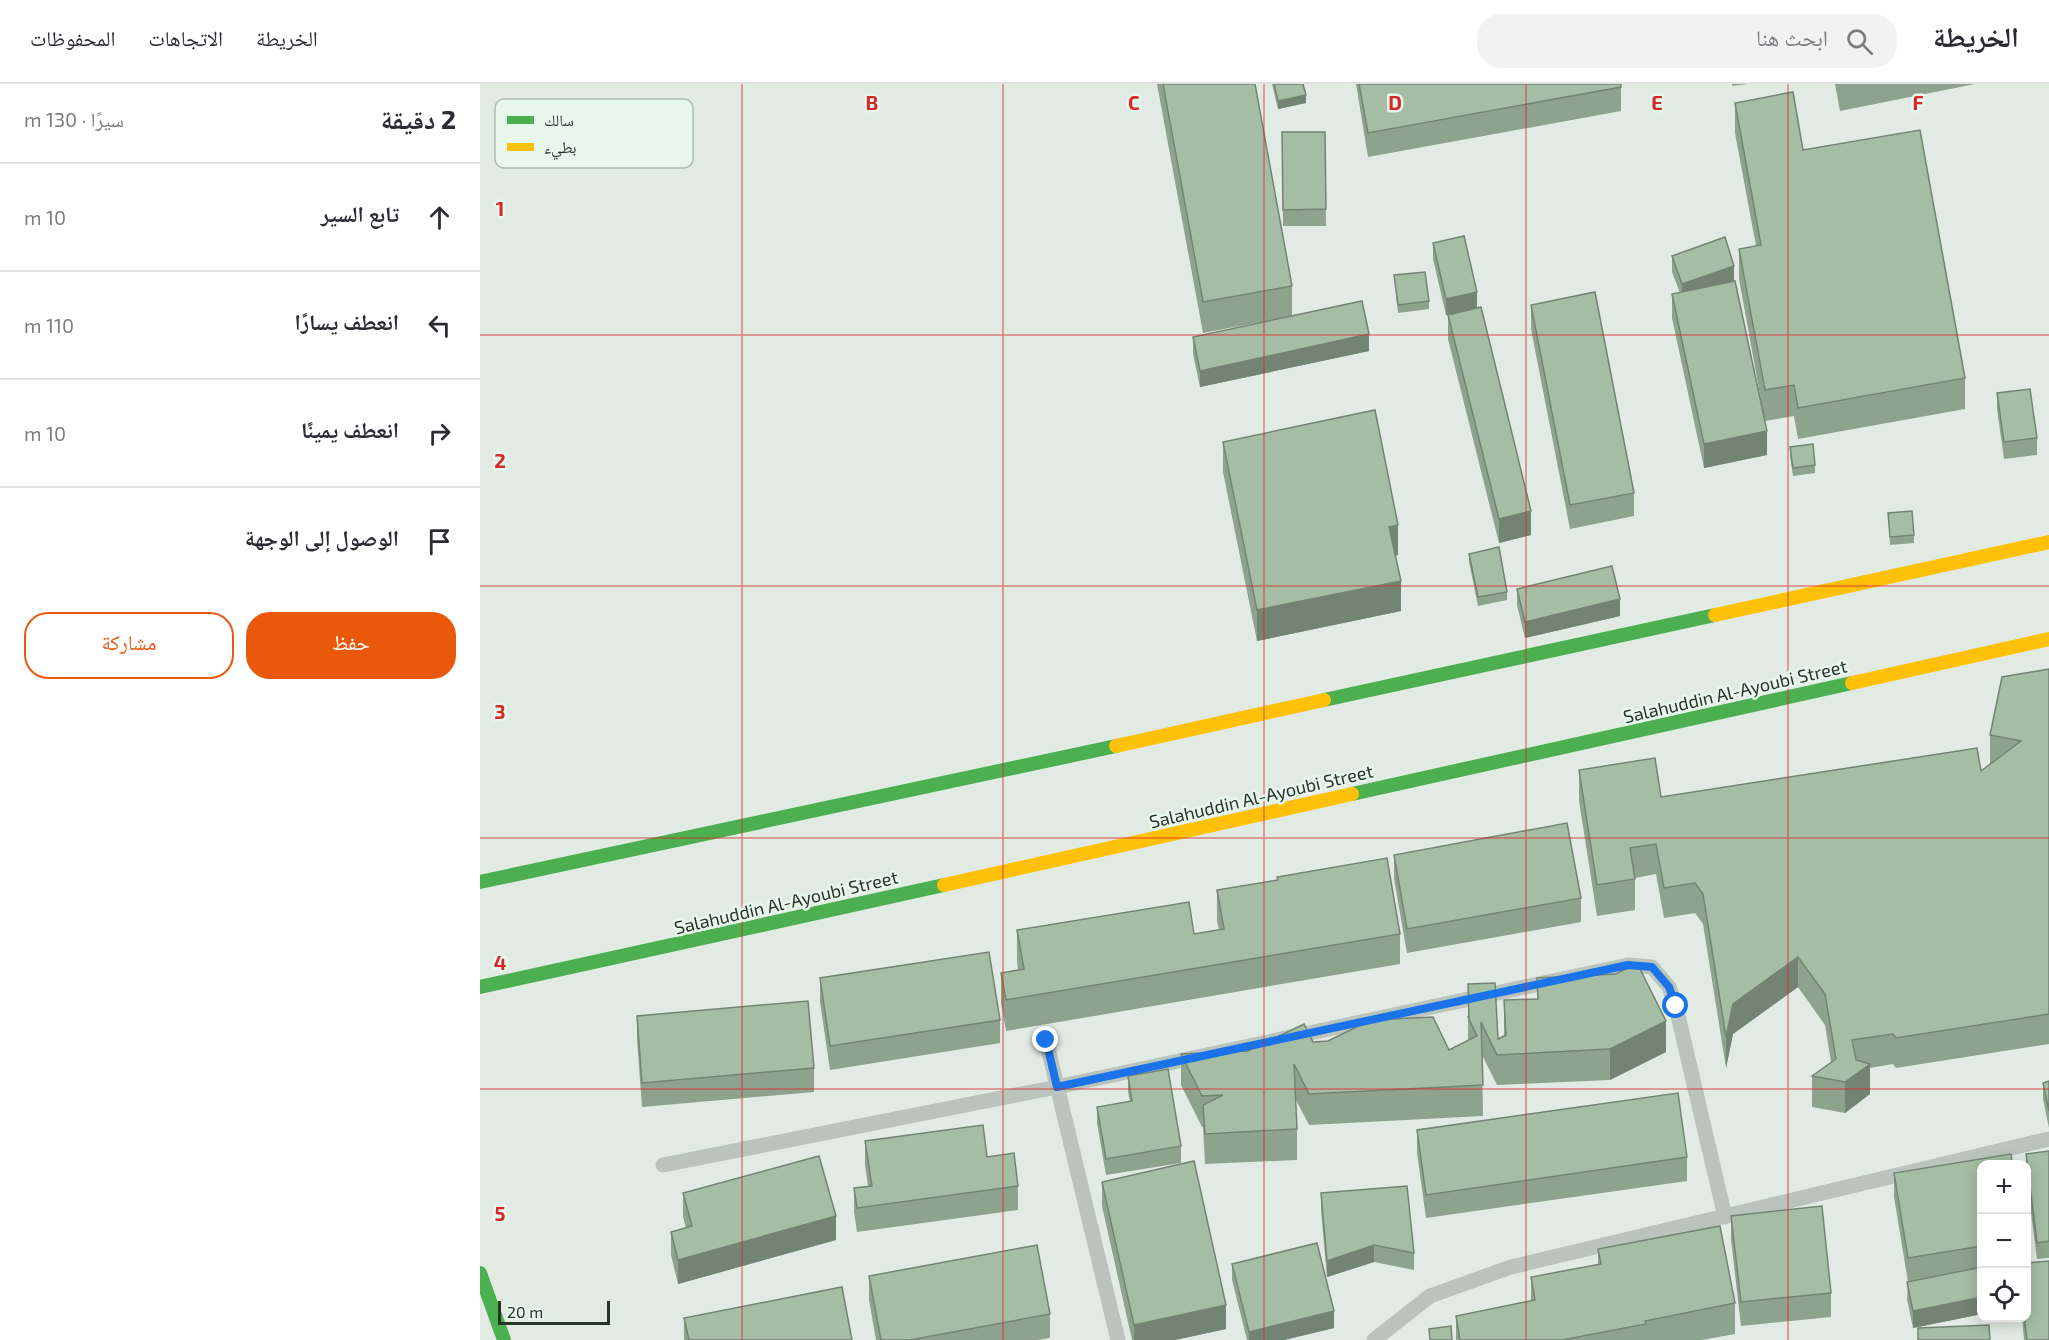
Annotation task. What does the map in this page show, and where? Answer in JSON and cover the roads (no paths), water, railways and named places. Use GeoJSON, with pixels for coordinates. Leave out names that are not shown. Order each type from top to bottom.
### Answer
{"type":"FeatureCollection","features":[{"type":"Feature","properties":{"kind":"street"},"geometry":{"type":"LineString","coordinates":[[480,882],[986,775],[2049,542]]}},
{"type":"Feature","properties":{"kind":"street","name":"Salahuddin Al-Ayoubi Street"},"geometry":{"type":"LineString","coordinates":[[480,987],[2049,639]]}},
{"type":"Feature","properties":{"kind":"street"},"geometry":{"type":"LineString","coordinates":[[480,1273],[504,1340]]}},
{"type":"Feature","properties":{"kind":"lane"},"geometry":{"type":"LineString","coordinates":[[663,1165],[1057,1087],[1628,965],[1652,967],[1669,987],[1676,1006],[1725,1217]]}},
{"type":"Feature","properties":{"kind":"lane"},"geometry":{"type":"LineString","coordinates":[[1046,1040],[1118,1340]]}},
{"type":"Feature","properties":{"kind":"lane"},"geometry":{"type":"LineString","coordinates":[[1374,1340],[1430,1296],[1511,1267],[2049,1139]]}}]}
